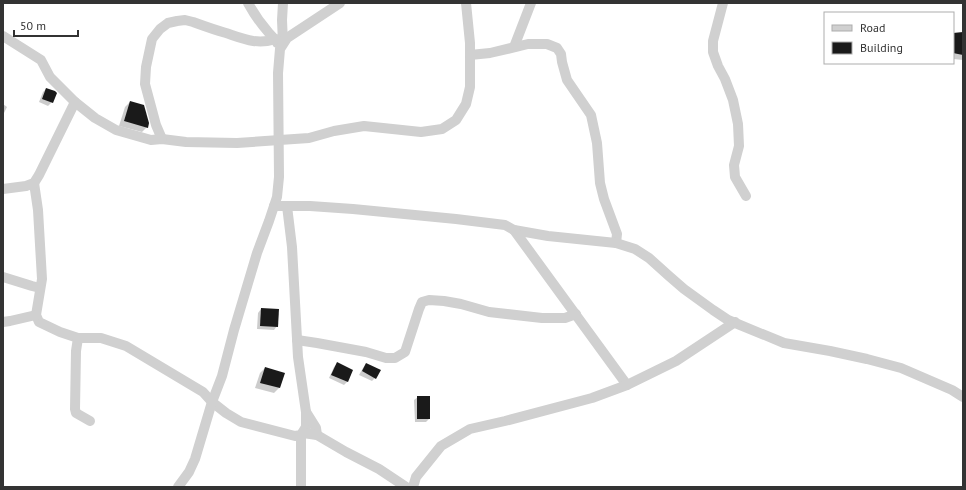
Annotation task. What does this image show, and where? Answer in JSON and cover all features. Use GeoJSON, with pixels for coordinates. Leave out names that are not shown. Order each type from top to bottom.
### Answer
{"type":"FeatureCollection","features":[{"type":"Feature","properties":{"kind":"street"},"geometry":{"type":"LineString","coordinates":[[248,3],[254,14],[280,44]]}},
{"type":"Feature","properties":{"kind":"street"},"geometry":{"type":"LineString","coordinates":[[178,487],[189,472],[195,459],[212,402],[222,376],[257,253],[276,197],[279,176],[280,140],[278,73],[283,3]]}},
{"type":"Feature","properties":{"kind":"street"},"geometry":{"type":"LineString","coordinates":[[280,44],[340,3]]}},
{"type":"Feature","properties":{"kind":"street"},"geometry":{"type":"LineString","coordinates":[[3,36],[41,60],[50,78],[75,102],[95,118],[116,130],[151,140],[162,139],[186,142],[237,143],[308,138],[334,131],[364,126],[421,132],[442,129],[456,120],[466,104],[470,87],[470,43],[466,3]]}},
{"type":"Feature","properties":{"kind":"street"},"geometry":{"type":"LineString","coordinates":[[514,47],[531,3]]}},
{"type":"Feature","properties":{"kind":"street"},"geometry":{"type":"LineString","coordinates":[[723,3],[713,41],[712,52],[733,100],[738,124],[739,146],[734,165],[736,177],[746,196]]}},
{"type":"Feature","properties":{"kind":"street"},"geometry":{"type":"LineString","coordinates":[[162,139],[156,125],[145,84],[146,67],[152,40],[160,29],[168,23],[185,20],[248,41],[269,41],[280,44]]}},
{"type":"Feature","properties":{"kind":"street"},"geometry":{"type":"LineString","coordinates":[[470,55],[490,53],[528,44],[547,44],[557,48],[561,54],[567,80],[591,115],[597,143],[600,183],[604,199],[617,234],[616,243]]}},
{"type":"Feature","properties":{"kind":"street"},"geometry":{"type":"LineString","coordinates":[[3,188],[26,186],[34,183],[39,176],[75,102]]}},
{"type":"Feature","properties":{"kind":"street"},"geometry":{"type":"LineString","coordinates":[[34,183],[38,210],[42,279],[36,315],[39,322],[60,332],[78,338],[101,338],[126,346],[203,392],[212,402],[241,422],[295,436],[302,434],[318,435],[346,452],[379,469],[406,487]]}},
{"type":"Feature","properties":{"kind":"street"},"geometry":{"type":"LineString","coordinates":[[274,206],[310,206],[449,218],[505,225],[514,230],[548,236],[616,243],[635,250],[649,258],[684,289],[728,320],[784,343],[830,350],[901,368],[952,390],[963,397]]}},
{"type":"Feature","properties":{"kind":"street"},"geometry":{"type":"LineString","coordinates":[[287,206],[292,247],[298,357],[306,412],[306,427],[302,434],[301,487]]}},
{"type":"Feature","properties":{"kind":"street"},"geometry":{"type":"LineString","coordinates":[[514,230],[627,385]]}},
{"type":"Feature","properties":{"kind":"street"},"geometry":{"type":"LineString","coordinates":[[3,277],[40,288]]}},
{"type":"Feature","properties":{"kind":"street"},"geometry":{"type":"LineString","coordinates":[[297,340],[358,351],[386,358],[395,358],[405,352],[422,302],[429,300],[444,300],[489,312],[542,318],[565,318],[576,314]]}},
{"type":"Feature","properties":{"kind":"street"},"geometry":{"type":"LineString","coordinates":[[3,322],[36,315]]}},
{"type":"Feature","properties":{"kind":"street"},"geometry":{"type":"LineString","coordinates":[[413,487],[416,477],[442,446],[470,429],[592,398],[627,385],[676,361],[735,322]]}},
{"type":"Feature","properties":{"kind":"street"},"geometry":{"type":"LineString","coordinates":[[78,338],[76,351],[75,409],[76,413],[90,422]]}},
{"type":"Feature","properties":{"kind":"street"},"geometry":{"type":"LineString","coordinates":[[306,412],[316,428],[318,435]]}},
{"type":"Feature","properties":{"kind":"building"},"geometry":{"type":"Polygon","coordinates":[[[963,32],[963,55],[954,53],[954,33],[963,32]]]}},
{"type":"Feature","properties":{"kind":"building"},"geometry":{"type":"Polygon","coordinates":[[[46,88],[57,93],[53,103],[42,99],[46,88]]]}},
{"type":"Feature","properties":{"kind":"building"},"geometry":{"type":"Polygon","coordinates":[[[130,101],[144,105],[149,123],[148,128],[124,121],[130,101]]]}},
{"type":"Feature","properties":{"kind":"building"},"geometry":{"type":"Polygon","coordinates":[[[261,308],[279,309],[278,327],[260,326],[261,308]]]}},
{"type":"Feature","properties":{"kind":"building"},"geometry":{"type":"Polygon","coordinates":[[[337,362],[353,370],[348,382],[331,375],[337,362]]]}},
{"type":"Feature","properties":{"kind":"building"},"geometry":{"type":"Polygon","coordinates":[[[366,363],[381,370],[376,379],[362,371],[366,363]]]}},
{"type":"Feature","properties":{"kind":"building"},"geometry":{"type":"Polygon","coordinates":[[[265,367],[285,373],[280,388],[260,383],[265,367]]]}},
{"type":"Feature","properties":{"kind":"building"},"geometry":{"type":"Polygon","coordinates":[[[417,396],[430,396],[430,419],[417,419],[417,396]]]}}]}
